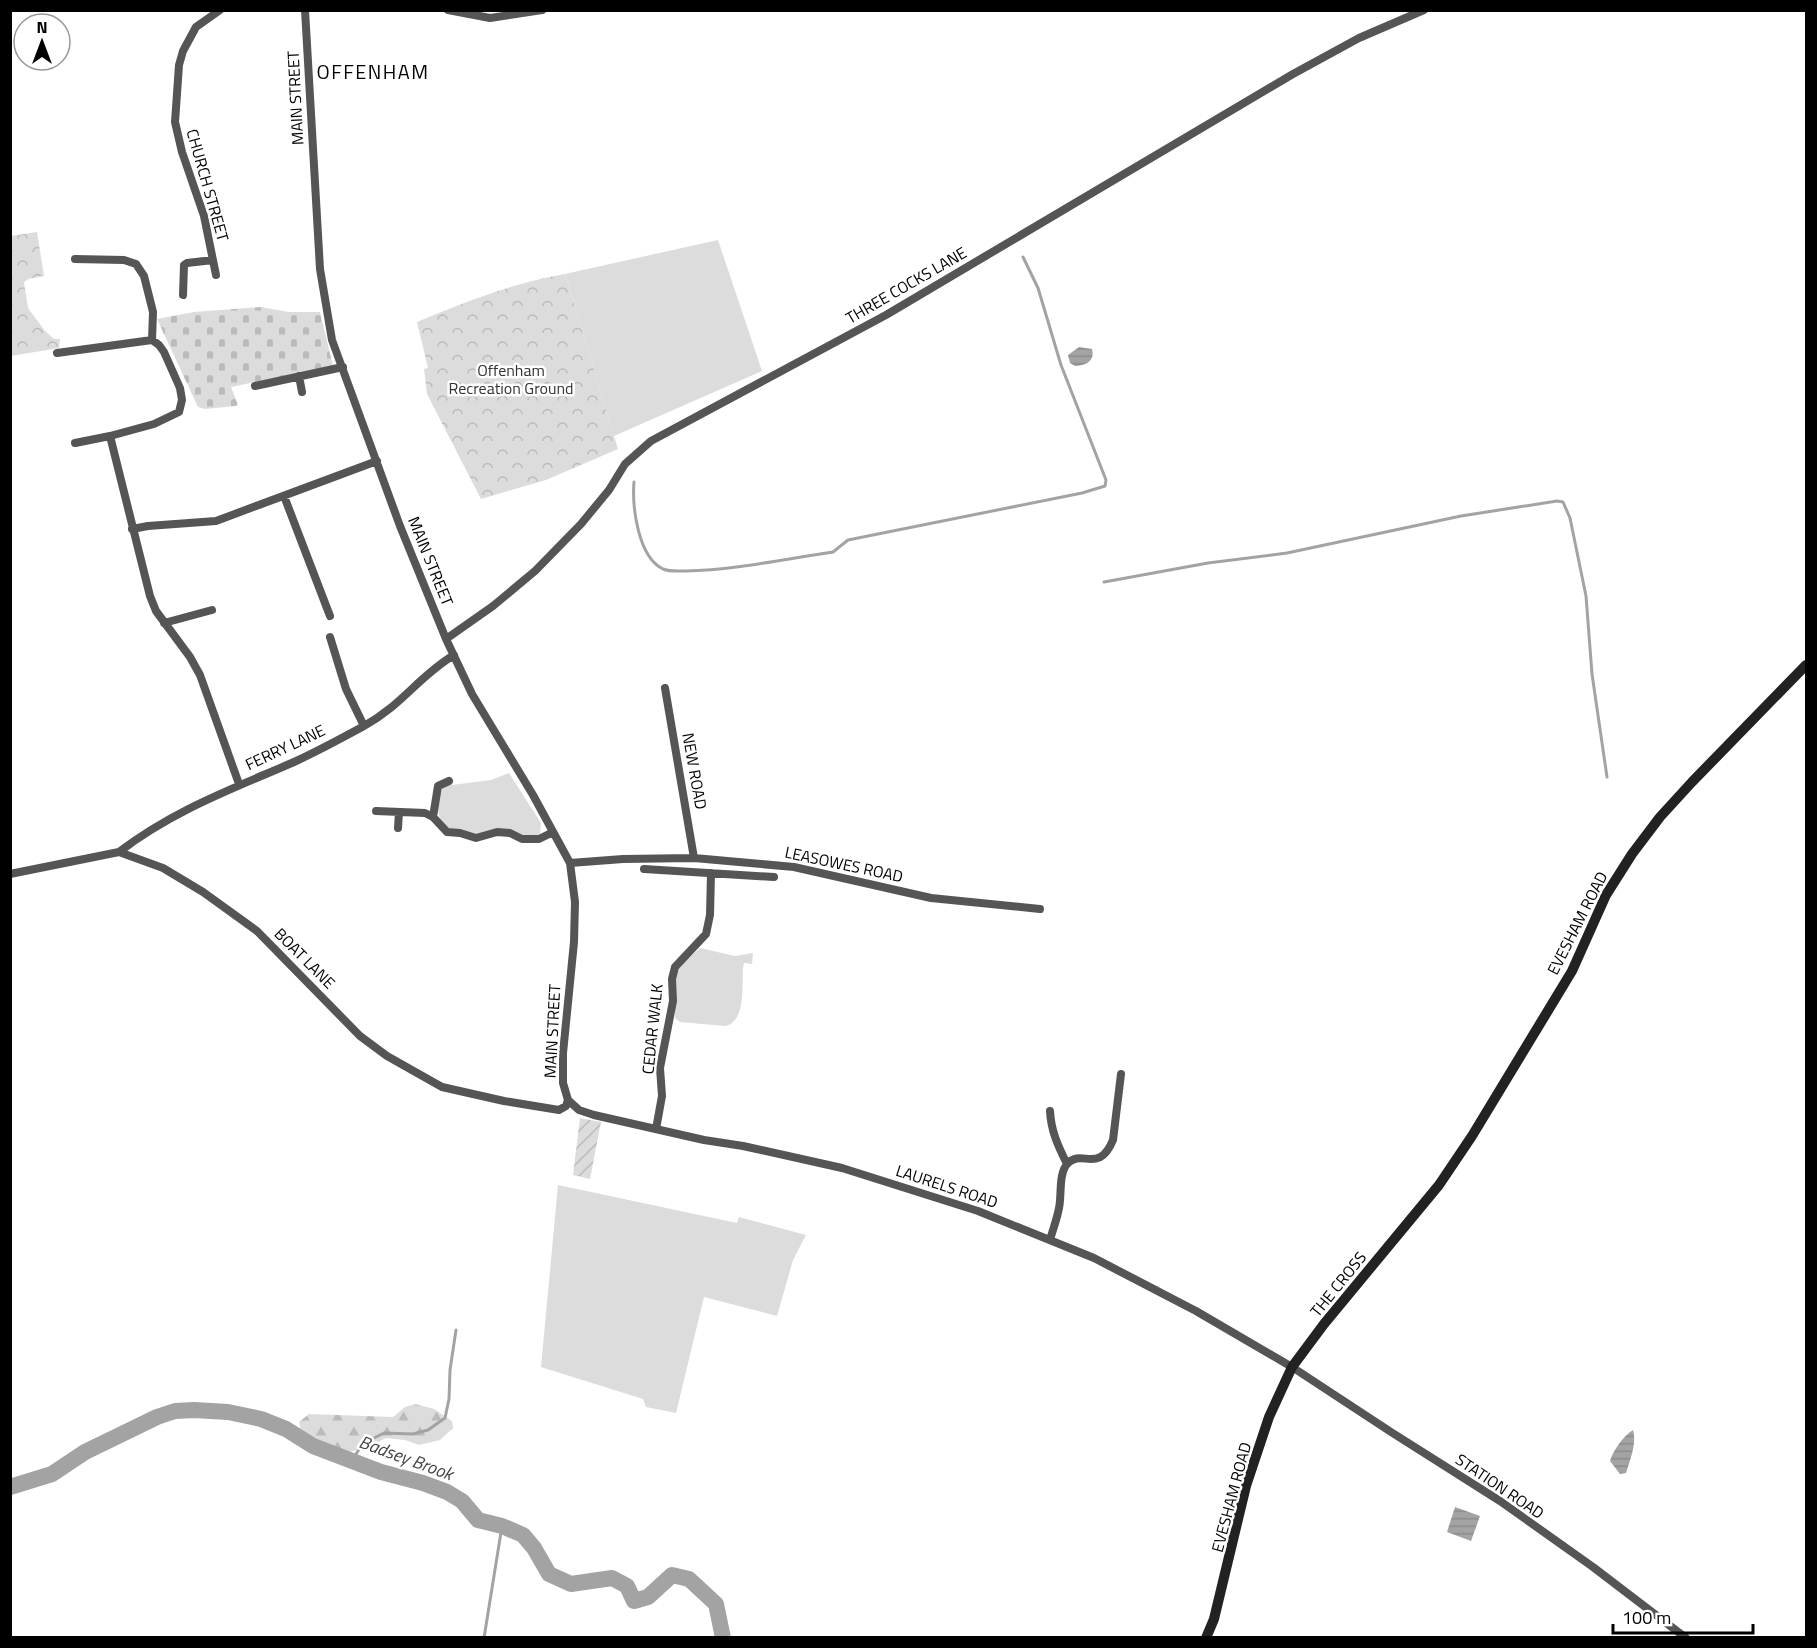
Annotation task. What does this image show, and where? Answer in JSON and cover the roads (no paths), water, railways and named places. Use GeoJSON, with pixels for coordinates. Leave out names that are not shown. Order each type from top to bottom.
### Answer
{"type":"FeatureCollection","features":[{"type":"Feature","properties":{"kind":"main road","name":"EVESHAM ROAD"},"geometry":{"type":"LineString","coordinates":[[1408,1221],[1439,1185],[1475,1132],[1572,970],[1606,895],[1632,854],[1660,817],[1692,782],[1806,665]]}},
{"type":"Feature","properties":{"kind":"main road","name":"THE CROSS"},"geometry":{"type":"LineString","coordinates":[[1292,1367],[1408,1221]]}},
{"type":"Feature","properties":{"kind":"main road","name":"EVESHAM ROAD"},"geometry":{"type":"LineString","coordinates":[[1206,1638],[1214,1619],[1246,1486],[1269,1417],[1292,1367]]}},
{"type":"Feature","properties":{"kind":"street","name":"CHURCH STREET"},"geometry":{"type":"LineString","coordinates":[[216,276],[204,216],[185,161],[176,122],[179,65],[183,51],[206,14],[220,10]]}},
{"type":"Feature","properties":{"kind":"street","name":"MAIN STREET"},"geometry":{"type":"LineString","coordinates":[[305,10],[322,289],[332,340],[400,526],[446,639],[472,694],[570,862],[575,902],[574,942],[563,1053],[563,1083],[568,1100]]}},
{"type":"Feature","properties":{"kind":"street"},"geometry":{"type":"LineString","coordinates":[[448,10],[490,18],[542,10]]}},
{"type":"Feature","properties":{"kind":"street","name":"THREE COCKS LANE"},"geometry":{"type":"LineString","coordinates":[[446,639],[493,606],[535,571],[581,524],[609,490],[624,464],[651,441],[886,315],[1293,74],[1359,38],[1424,10]]}},
{"type":"Feature","properties":{"kind":"street"},"geometry":{"type":"LineString","coordinates":[[75,259],[124,260],[136,264],[144,276],[153,312],[152,340]]}},
{"type":"Feature","properties":{"kind":"street"},"geometry":{"type":"LineString","coordinates":[[183,295],[184,265],[213,260]]}},
{"type":"Feature","properties":{"kind":"street"},"geometry":{"type":"LineString","coordinates":[[57,353],[152,340],[164,352],[180,388],[182,407],[179,412],[167,419],[110,436],[75,443]]}},
{"type":"Feature","properties":{"kind":"street"},"geometry":{"type":"LineString","coordinates":[[255,386],[343,367]]}},
{"type":"Feature","properties":{"kind":"street"},"geometry":{"type":"LineString","coordinates":[[299,376],[302,392]]}},
{"type":"Feature","properties":{"kind":"street"},"geometry":{"type":"LineString","coordinates":[[110,436],[150,596],[156,611],[190,657],[200,675],[239,784]]}},
{"type":"Feature","properties":{"kind":"street"},"geometry":{"type":"LineString","coordinates":[[132,529],[204,523],[234,515],[377,461]]}},
{"type":"Feature","properties":{"kind":"street"},"geometry":{"type":"LineString","coordinates":[[284,496],[330,616]]}},
{"type":"Feature","properties":{"kind":"street"},"geometry":{"type":"LineString","coordinates":[[164,623],[212,610]]}},
{"type":"Feature","properties":{"kind":"street"},"geometry":{"type":"LineString","coordinates":[[330,637],[346,689],[364,726]]}},
{"type":"Feature","properties":{"kind":"street","name":"FERRY LANE"},"geometry":{"type":"LineString","coordinates":[[119,852],[165,820],[239,784],[296,761],[364,726],[396,705],[432,669],[454,655]]}},
{"type":"Feature","properties":{"kind":"street","name":"NEW ROAD"},"geometry":{"type":"LineString","coordinates":[[665,688],[694,858]]}},
{"type":"Feature","properties":{"kind":"street"},"geometry":{"type":"LineString","coordinates":[[429,781],[438,786],[449,782]]}},
{"type":"Feature","properties":{"kind":"street"},"geometry":{"type":"LineString","coordinates":[[433,817],[438,786]]}},
{"type":"Feature","properties":{"kind":"street"},"geometry":{"type":"LineString","coordinates":[[376,811],[425,813],[433,817],[447,832],[476,838],[497,832],[510,833],[522,839],[539,839],[553,832]]}},
{"type":"Feature","properties":{"kind":"street"},"geometry":{"type":"LineString","coordinates":[[398,828],[399,812]]}},
{"type":"Feature","properties":{"kind":"street"},"geometry":{"type":"LineString","coordinates":[[10,874],[119,852]]}},
{"type":"Feature","properties":{"kind":"street","name":"BOAT LANE"},"geometry":{"type":"LineString","coordinates":[[119,852],[163,868],[243,920],[268,941],[360,1036],[387,1056],[442,1087],[559,1110],[566,1106],[568,1100]]}},
{"type":"Feature","properties":{"kind":"street","name":"LEASOWES ROAD"},"geometry":{"type":"LineString","coordinates":[[570,862],[694,858],[794,867],[931,898],[1040,909]]}},
{"type":"Feature","properties":{"kind":"street"},"geometry":{"type":"LineString","coordinates":[[644,869],[774,877]]}},
{"type":"Feature","properties":{"kind":"street","name":"CEDAR WALK"},"geometry":{"type":"LineString","coordinates":[[656,1129],[662,1096],[660,1068],[673,1001],[672,979],[675,967],[706,934],[710,915],[711,873]]}},
{"type":"Feature","properties":{"kind":"street"},"geometry":{"type":"LineString","coordinates":[[1050,1239],[1060,1207],[1064,1170],[1067,1164],[1077,1159],[1100,1157],[1109,1149],[1113,1140],[1121,1074]]}},
{"type":"Feature","properties":{"kind":"street","name":"LAURELS ROAD"},"geometry":{"type":"LineString","coordinates":[[568,1100],[579,1110],[594,1115],[842,1168],[978,1211],[1094,1258],[1196,1311],[1292,1367]]}},
{"type":"Feature","properties":{"kind":"street"},"geometry":{"type":"LineString","coordinates":[[1050,1111],[1056,1141],[1067,1164]]}},
{"type":"Feature","properties":{"kind":"street","name":"STATION ROAD"},"geometry":{"type":"LineString","coordinates":[[1292,1367],[1500,1501],[1593,1567],[1686,1638]]}},
{"type":"Feature","properties":{"kind":"waterway"},"geometry":{"type":"LineString","coordinates":[[634,482],[634,504],[642,543],[654,563],[669,571],[741,566],[833,552],[848,540],[1082,493],[1105,486],[1106,480],[1061,365],[1038,288],[1023,257]]}},
{"type":"Feature","properties":{"kind":"waterway"},"geometry":{"type":"LineString","coordinates":[[1104,582],[1208,563],[1287,553],[1461,516],[1557,501],[1563,502],[1570,518],[1586,596],[1592,674],[1607,777]]}},
{"type":"Feature","properties":{"kind":"waterway"},"geometry":{"type":"LineString","coordinates":[[352,1461],[362,1444],[384,1433],[413,1434],[428,1430],[445,1418],[456,1330]]}},
{"type":"Feature","properties":{"kind":"waterway","name":"Badsey Brook"},"geometry":{"type":"LineString","coordinates":[[10,1487],[52,1474],[85,1452],[157,1417],[175,1411],[228,1412],[261,1419],[286,1429],[313,1446],[381,1472],[447,1492],[462,1501],[478,1520],[502,1526],[523,1535],[534,1548],[549,1574],[571,1584],[612,1578],[627,1586],[634,1601],[648,1597],[672,1575],[689,1579],[716,1604],[723,1638]]}},
{"type":"Feature","properties":{"kind":"waterway"},"geometry":{"type":"LineString","coordinates":[[484,1638],[502,1526]]}},
{"type":"Feature","properties":{"kind":"district","name":"OFFENHAM"},"geometry":{"type":"Point","coordinates":[373,72]}},
{"type":"Feature","properties":{"kind":"park label","name":"Offenham Recreation Ground"},"geometry":{"type":"Point","coordinates":[511,379]}}]}
